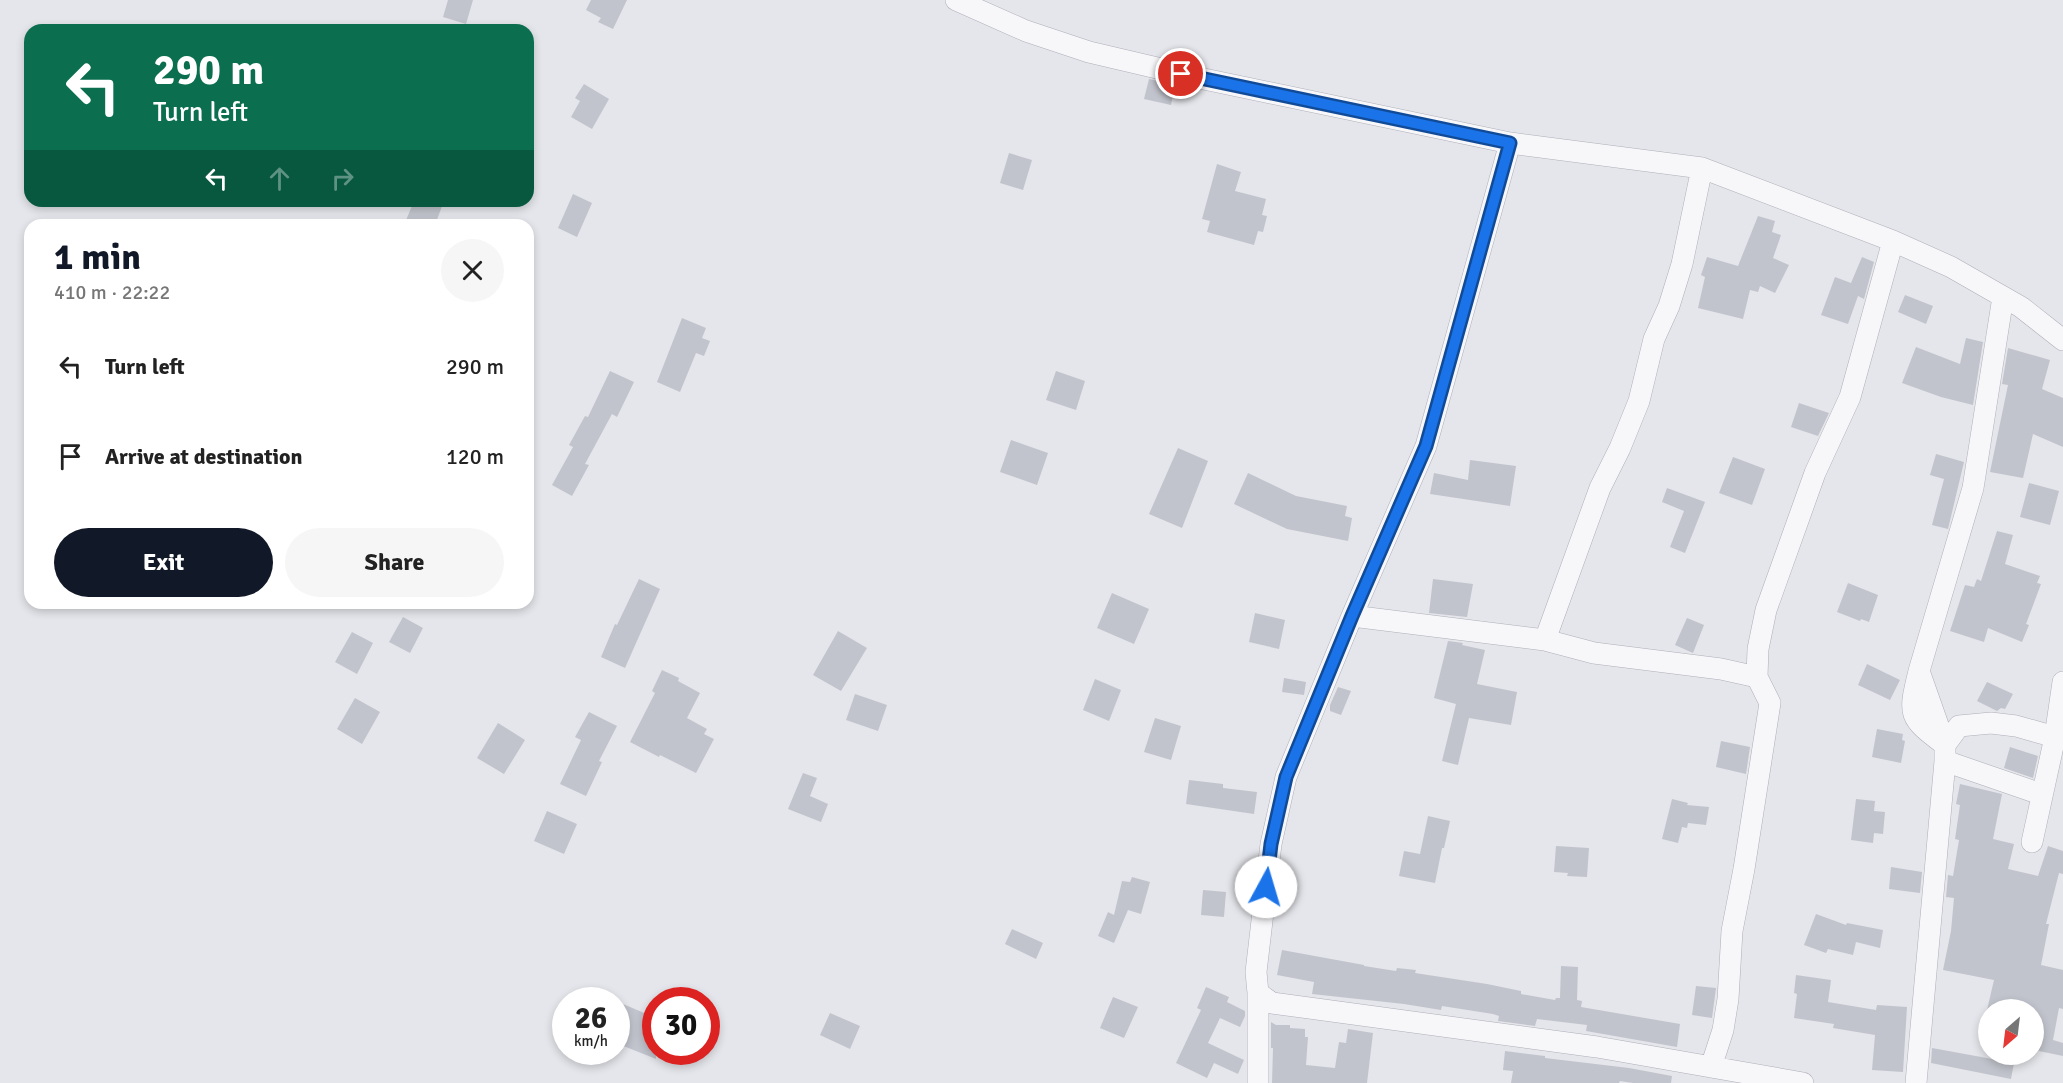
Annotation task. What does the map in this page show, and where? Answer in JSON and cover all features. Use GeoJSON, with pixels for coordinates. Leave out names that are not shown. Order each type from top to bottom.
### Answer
{"type":"FeatureCollection","features":[{"type":"Feature","properties":{"kind":"street"},"geometry":{"type":"LineString","coordinates":[[956,0],[1026,32],[1089,52],[1204,79],[1510,143],[1702,168],[1893,241],[1951,267],[2021,307],[2063,339]]}},
{"type":"Feature","properties":{"kind":"street"},"geometry":{"type":"LineString","coordinates":[[1258,1083],[1256,972],[1271,844],[1286,777],[1352,616],[1426,446],[1510,143]]}},
{"type":"Feature","properties":{"kind":"street"},"geometry":{"type":"LineString","coordinates":[[1545,640],[1600,488],[1620,448],[1639,401],[1654,339],[1669,306],[1682,264],[1702,168]]}},
{"type":"Feature","properties":{"kind":"street"},"geometry":{"type":"LineString","coordinates":[[1711,1067],[1723,1030],[1728,999],[1732,931],[1770,703],[1757,677],[1758,650],[1766,610],[1815,473],[1850,397],[1893,241]]}},
{"type":"Feature","properties":{"kind":"street"},"geometry":{"type":"LineString","coordinates":[[2003,297],[1973,488],[1919,671],[1945,753],[2032,791]]}},
{"type":"Feature","properties":{"kind":"street"},"geometry":{"type":"LineString","coordinates":[[1352,616],[1545,640],[1594,653],[1721,669],[1757,677]]}},
{"type":"Feature","properties":{"kind":"street"},"geometry":{"type":"LineString","coordinates":[[2032,842],[2055,737],[2063,682]]}},
{"type":"Feature","properties":{"kind":"street"},"geometry":{"type":"LineString","coordinates":[[1916,1083],[1945,753],[1959,726],[1991,723],[2016,726],[2055,737]]}},
{"type":"Feature","properties":{"kind":"street"},"geometry":{"type":"LineString","coordinates":[[1258,993],[1272,1003],[1597,1047],[1803,1083]]}},
{"type":"Feature","properties":{"kind":"building"},"geometry":{"type":"Polygon","coordinates":[[[448,0],[473,0],[466,24],[443,17],[448,0]]]}},
{"type":"Feature","properties":{"kind":"building"},"geometry":{"type":"Polygon","coordinates":[[[591,0],[627,0],[613,29],[598,22],[601,18],[586,10],[591,0]]]}},
{"type":"Feature","properties":{"kind":"building"},"geometry":{"type":"Polygon","coordinates":[[[1149,79],[1175,85],[1171,105],[1144,99],[1149,79]]]}},
{"type":"Feature","properties":{"kind":"building"},"geometry":{"type":"Polygon","coordinates":[[[584,84],[609,99],[592,129],[571,117],[580,101],[575,98],[584,84]]]}},
{"type":"Feature","properties":{"kind":"building"},"geometry":{"type":"Polygon","coordinates":[[[1009,153],[1032,160],[1023,190],[1000,183],[1009,153]]]}},
{"type":"Feature","properties":{"kind":"building"},"geometry":{"type":"Polygon","coordinates":[[[1217,164],[1241,172],[1235,191],[1266,199],[1262,215],[1267,216],[1263,232],[1258,231],[1254,245],[1207,232],[1210,221],[1202,219],[1217,164]]]}},
{"type":"Feature","properties":{"kind":"building"},"geometry":{"type":"Polygon","coordinates":[[[573,194],[592,203],[577,237],[558,228],[573,194]]]}},
{"type":"Feature","properties":{"kind":"building"},"geometry":{"type":"Polygon","coordinates":[[[412,207],[442,207],[437,219],[406,219],[412,207]]]}},
{"type":"Feature","properties":{"kind":"building"},"geometry":{"type":"Polygon","coordinates":[[[1758,216],[1775,221],[1772,232],[1781,235],[1773,258],[1789,265],[1775,293],[1760,286],[1758,292],[1750,290],[1743,319],[1698,308],[1705,277],[1701,275],[1707,257],[1738,266],[1758,216]]]}},
{"type":"Feature","properties":{"kind":"building"},"geometry":{"type":"Polygon","coordinates":[[[1862,257],[1874,262],[1864,299],[1858,296],[1848,324],[1821,315],[1835,277],[1851,283],[1862,257]]]}},
{"type":"Feature","properties":{"kind":"building"},"geometry":{"type":"Polygon","coordinates":[[[1905,295],[1933,306],[1926,324],[1898,312],[1905,295]]]}},
{"type":"Feature","properties":{"kind":"building"},"geometry":{"type":"Polygon","coordinates":[[[682,318],[706,328],[702,338],[710,341],[704,356],[696,353],[680,392],[657,382],[682,318]]]}},
{"type":"Feature","properties":{"kind":"building"},"geometry":{"type":"Polygon","coordinates":[[[1966,338],[1983,342],[1973,405],[1941,397],[1902,383],[1916,347],[1960,364],[1966,338]]]}},
{"type":"Feature","properties":{"kind":"building"},"geometry":{"type":"Polygon","coordinates":[[[2008,348],[2050,360],[2042,389],[2063,398],[2063,447],[2033,434],[2023,478],[1990,472],[2008,385],[2002,384],[2008,348]]]}},
{"type":"Feature","properties":{"kind":"building"},"geometry":{"type":"Polygon","coordinates":[[[610,371],[634,382],[617,417],[612,414],[585,464],[589,465],[572,496],[552,485],[573,447],[569,445],[585,416],[588,417],[610,371]]]}},
{"type":"Feature","properties":{"kind":"building"},"geometry":{"type":"Polygon","coordinates":[[[1056,371],[1085,381],[1076,410],[1046,400],[1056,371]]]}},
{"type":"Feature","properties":{"kind":"building"},"geometry":{"type":"Polygon","coordinates":[[[1799,403],[1829,413],[1818,436],[1791,427],[1799,403]]]}},
{"type":"Feature","properties":{"kind":"building"},"geometry":{"type":"Polygon","coordinates":[[[1011,440],[1048,453],[1037,485],[1000,472],[1011,440]]]}},
{"type":"Feature","properties":{"kind":"building"},"geometry":{"type":"Polygon","coordinates":[[[1178,448],[1208,461],[1182,528],[1149,514],[1178,448]]]}},
{"type":"Feature","properties":{"kind":"building"},"geometry":{"type":"Polygon","coordinates":[[[1936,454],[1964,462],[1948,529],[1932,525],[1944,479],[1930,475],[1936,454]]]}},
{"type":"Feature","properties":{"kind":"building"},"geometry":{"type":"Polygon","coordinates":[[[1733,457],[1765,469],[1752,505],[1719,493],[1733,457]]]}},
{"type":"Feature","properties":{"kind":"building"},"geometry":{"type":"Polygon","coordinates":[[[1470,460],[1516,466],[1510,506],[1430,494],[1434,473],[1468,480],[1470,460]]]}},
{"type":"Feature","properties":{"kind":"building"},"geometry":{"type":"Polygon","coordinates":[[[1248,473],[1296,496],[1347,506],[1345,516],[1352,518],[1348,541],[1287,529],[1234,504],[1248,473]]]}},
{"type":"Feature","properties":{"kind":"building"},"geometry":{"type":"Polygon","coordinates":[[[2029,483],[2059,491],[2050,525],[2020,517],[2029,483]]]}},
{"type":"Feature","properties":{"kind":"building"},"geometry":{"type":"Polygon","coordinates":[[[1667,488],[1705,502],[1685,553],[1670,547],[1684,511],[1662,502],[1667,488]]]}},
{"type":"Feature","properties":{"kind":"building"},"geometry":{"type":"Polygon","coordinates":[[[1997,531],[2013,535],[2005,564],[2040,576],[2037,583],[2041,584],[2026,624],[2029,625],[2022,642],[1988,628],[1984,642],[1950,631],[1965,585],[1974,587],[1977,579],[1981,581],[1997,531]]]}},
{"type":"Feature","properties":{"kind":"building"},"geometry":{"type":"Polygon","coordinates":[[[639,579],[660,589],[625,668],[601,657],[615,624],[617,625],[639,579]]]}},
{"type":"Feature","properties":{"kind":"building"},"geometry":{"type":"Polygon","coordinates":[[[1433,579],[1473,584],[1467,617],[1429,613],[1433,579]]]}},
{"type":"Feature","properties":{"kind":"building"},"geometry":{"type":"Polygon","coordinates":[[[1848,583],[1878,595],[1869,622],[1837,612],[1848,583]]]}},
{"type":"Feature","properties":{"kind":"building"},"geometry":{"type":"Polygon","coordinates":[[[1112,593],[1149,609],[1134,644],[1097,628],[1112,593]]]}},
{"type":"Feature","properties":{"kind":"building"},"geometry":{"type":"Polygon","coordinates":[[[1255,613],[1285,620],[1279,649],[1249,642],[1255,613]]]}},
{"type":"Feature","properties":{"kind":"building"},"geometry":{"type":"Polygon","coordinates":[[[403,617],[423,628],[410,653],[389,642],[403,617]]]}},
{"type":"Feature","properties":{"kind":"building"},"geometry":{"type":"Polygon","coordinates":[[[1687,618],[1704,625],[1693,653],[1675,645],[1687,618]]]}},
{"type":"Feature","properties":{"kind":"building"},"geometry":{"type":"Polygon","coordinates":[[[838,631],[867,648],[841,691],[813,675],[838,631]]]}},
{"type":"Feature","properties":{"kind":"building"},"geometry":{"type":"Polygon","coordinates":[[[352,632],[373,643],[357,674],[335,662],[352,632]]]}},
{"type":"Feature","properties":{"kind":"building"},"geometry":{"type":"Polygon","coordinates":[[[1448,641],[1485,650],[1477,684],[1517,692],[1511,725],[1469,718],[1458,765],[1442,761],[1456,704],[1434,698],[1448,641]]]}},
{"type":"Feature","properties":{"kind":"building"},"geometry":{"type":"Polygon","coordinates":[[[1867,664],[1900,680],[1890,700],[1858,685],[1867,664]]]}},
{"type":"Feature","properties":{"kind":"building"},"geometry":{"type":"Polygon","coordinates":[[[662,670],[679,678],[678,681],[700,693],[687,718],[707,729],[704,734],[714,739],[696,773],[630,742],[655,693],[652,691],[662,670]]]}},
{"type":"Feature","properties":{"kind":"building"},"geometry":{"type":"Polygon","coordinates":[[[1284,678],[1306,682],[1304,695],[1282,692],[1284,678]]]}},
{"type":"Feature","properties":{"kind":"building"},"geometry":{"type":"Polygon","coordinates":[[[1095,679],[1121,690],[1109,721],[1083,710],[1095,679]]]}},
{"type":"Feature","properties":{"kind":"building"},"geometry":{"type":"Polygon","coordinates":[[[1987,682],[2013,694],[2005,709],[2001,708],[1997,711],[1977,701],[1987,682]]]}},
{"type":"Feature","properties":{"kind":"building"},"geometry":{"type":"Polygon","coordinates":[[[1338,687],[1351,691],[1341,715],[1330,711],[1330,705],[1338,687]]]}},
{"type":"Feature","properties":{"kind":"building"},"geometry":{"type":"Polygon","coordinates":[[[855,694],[887,705],[878,731],[846,720],[855,694]]]}},
{"type":"Feature","properties":{"kind":"building"},"geometry":{"type":"Polygon","coordinates":[[[355,698],[380,712],[362,744],[337,729],[355,698]]]}},
{"type":"Feature","properties":{"kind":"building"},"geometry":{"type":"Polygon","coordinates":[[[589,712],[617,726],[599,761],[602,762],[586,796],[560,784],[581,740],[575,737],[589,712]]]}},
{"type":"Feature","properties":{"kind":"building"},"geometry":{"type":"Polygon","coordinates":[[[1155,718],[1181,726],[1171,760],[1144,752],[1155,718]]]}},
{"type":"Feature","properties":{"kind":"building"},"geometry":{"type":"Polygon","coordinates":[[[498,723],[525,740],[504,774],[477,758],[498,723]]]}},
{"type":"Feature","properties":{"kind":"building"},"geometry":{"type":"Polygon","coordinates":[[[1877,729],[1903,734],[1902,740],[1905,741],[1901,763],[1872,757],[1877,729]]]}},
{"type":"Feature","properties":{"kind":"building"},"geometry":{"type":"Polygon","coordinates":[[[1721,741],[1750,747],[1746,774],[1716,767],[1721,741]]]}},
{"type":"Feature","properties":{"kind":"building"},"geometry":{"type":"Polygon","coordinates":[[[2010,747],[2038,756],[2033,778],[2004,768],[2010,747]]]}},
{"type":"Feature","properties":{"kind":"building"},"geometry":{"type":"Polygon","coordinates":[[[803,773],[817,778],[810,796],[828,804],[821,822],[788,809],[803,773]]]}},
{"type":"Feature","properties":{"kind":"building"},"geometry":{"type":"Polygon","coordinates":[[[1189,780],[1223,784],[1223,788],[1257,792],[1254,814],[1186,804],[1189,780]]]}},
{"type":"Feature","properties":{"kind":"building"},"geometry":{"type":"Polygon","coordinates":[[[1960,784],[2002,794],[1993,839],[2014,844],[2008,869],[2038,876],[2048,846],[2063,851],[2063,874],[2059,873],[2046,924],[2049,924],[2041,965],[2063,970],[2063,1009],[2059,1008],[2053,1040],[2063,1043],[2063,1056],[2044,1052],[2044,999],[1990,999],[1994,980],[1943,970],[1951,931],[1954,898],[1946,897],[1948,875],[1953,876],[1959,840],[1955,839],[1960,805],[1956,804],[1960,784]]]}},
{"type":"Feature","properties":{"kind":"building"},"geometry":{"type":"Polygon","coordinates":[[[1672,799],[1688,803],[1687,805],[1709,807],[1706,825],[1688,823],[1687,828],[1682,827],[1678,843],[1662,839],[1672,799]]]}},
{"type":"Feature","properties":{"kind":"building"},"geometry":{"type":"Polygon","coordinates":[[[1856,799],[1875,801],[1874,811],[1885,812],[1883,834],[1874,833],[1873,843],[1851,840],[1856,799]]]}},
{"type":"Feature","properties":{"kind":"building"},"geometry":{"type":"Polygon","coordinates":[[[547,811],[577,824],[564,854],[534,841],[547,811]]]}},
{"type":"Feature","properties":{"kind":"building"},"geometry":{"type":"Polygon","coordinates":[[[1428,816],[1450,821],[1435,883],[1399,876],[1404,851],[1420,854],[1428,816]]]}},
{"type":"Feature","properties":{"kind":"building"},"geometry":{"type":"Polygon","coordinates":[[[1556,846],[1589,848],[1587,877],[1567,876],[1568,873],[1554,872],[1556,846]]]}},
{"type":"Feature","properties":{"kind":"building"},"geometry":{"type":"Polygon","coordinates":[[[1891,867],[1922,872],[1920,893],[1889,889],[1891,867]]]}},
{"type":"Feature","properties":{"kind":"building"},"geometry":{"type":"Polygon","coordinates":[[[1132,877],[1150,882],[1141,914],[1128,910],[1114,943],[1098,936],[1108,912],[1114,915],[1122,881],[1130,882],[1132,877]]]}},
{"type":"Feature","properties":{"kind":"building"},"geometry":{"type":"Polygon","coordinates":[[[1203,890],[1226,892],[1224,917],[1201,915],[1203,890]]]}},
{"type":"Feature","properties":{"kind":"building"},"geometry":{"type":"Polygon","coordinates":[[[1816,914],[1846,925],[1847,923],[1883,930],[1880,948],[1856,942],[1853,955],[1828,949],[1826,953],[1804,945],[1816,914]]]}},
{"type":"Feature","properties":{"kind":"building"},"geometry":{"type":"Polygon","coordinates":[[[1012,929],[1043,943],[1036,959],[1005,944],[1012,929]]]}},
{"type":"Feature","properties":{"kind":"building"},"geometry":{"type":"Polygon","coordinates":[[[1282,950],[1396,971],[1397,968],[1416,970],[1415,973],[1487,984],[1521,991],[1521,994],[1555,1000],[1560,998],[1561,966],[1578,967],[1577,1000],[1582,1001],[1581,1007],[1680,1024],[1677,1047],[1586,1031],[1587,1025],[1537,1019],[1535,1026],[1498,1021],[1499,1016],[1493,1014],[1442,1006],[1441,1010],[1312,994],[1314,982],[1277,975],[1282,950]]]}},
{"type":"Feature","properties":{"kind":"building"},"geometry":{"type":"Polygon","coordinates":[[[1796,975],[1831,980],[1828,1002],[1876,1010],[1877,1005],[1907,1007],[1903,1072],[1872,1070],[1875,1035],[1833,1028],[1834,1024],[1794,1018],[1797,994],[1794,993],[1796,975]]]}},
{"type":"Feature","properties":{"kind":"building"},"geometry":{"type":"Polygon","coordinates":[[[1696,986],[1716,988],[1712,1018],[1692,1015],[1696,986]]]}},
{"type":"Feature","properties":{"kind":"building"},"geometry":{"type":"Polygon","coordinates":[[[1206,987],[1229,997],[1227,1002],[1245,1011],[1240,1027],[1220,1018],[1208,1043],[1244,1060],[1238,1074],[1214,1063],[1207,1078],[1176,1063],[1201,1010],[1197,1008],[1206,987]]]}},
{"type":"Feature","properties":{"kind":"building"},"geometry":{"type":"Polygon","coordinates":[[[1113,997],[1138,1007],[1124,1038],[1100,1028],[1113,997]]]}},
{"type":"Feature","properties":{"kind":"building"},"geometry":{"type":"Polygon","coordinates":[[[630,1007],[642,1012],[642,1053],[630,1049],[630,1007]]]}},
{"type":"Feature","properties":{"kind":"building"},"geometry":{"type":"Polygon","coordinates":[[[830,1013],[860,1026],[850,1049],[820,1035],[830,1013]]]}},
{"type":"Feature","properties":{"kind":"building"},"geometry":{"type":"Polygon","coordinates":[[[1271,1022],[1276,1025],[1290,1025],[1290,1028],[1305,1029],[1305,1037],[1308,1037],[1306,1065],[1335,1068],[1339,1042],[1346,1043],[1348,1029],[1373,1033],[1367,1083],[1272,1083],[1271,1022]]]}},
{"type":"Feature","properties":{"kind":"building"},"geometry":{"type":"Polygon","coordinates":[[[1932,1048],[1978,1056],[1978,1065],[2014,1065],[2011,1079],[1931,1063],[1932,1048]]]}},
{"type":"Feature","properties":{"kind":"building"},"geometry":{"type":"Polygon","coordinates":[[[1505,1051],[1672,1076],[1671,1083],[1620,1081],[1619,1083],[1511,1083],[1513,1071],[1503,1070],[1505,1051]]]}},
{"type":"Feature","properties":{"kind":"route"},"geometry":{"type":"LineString","coordinates":[[1181,74],[1510,143],[1426,446],[1352,616],[1286,777],[1271,844],[1266,887]]}}]}
